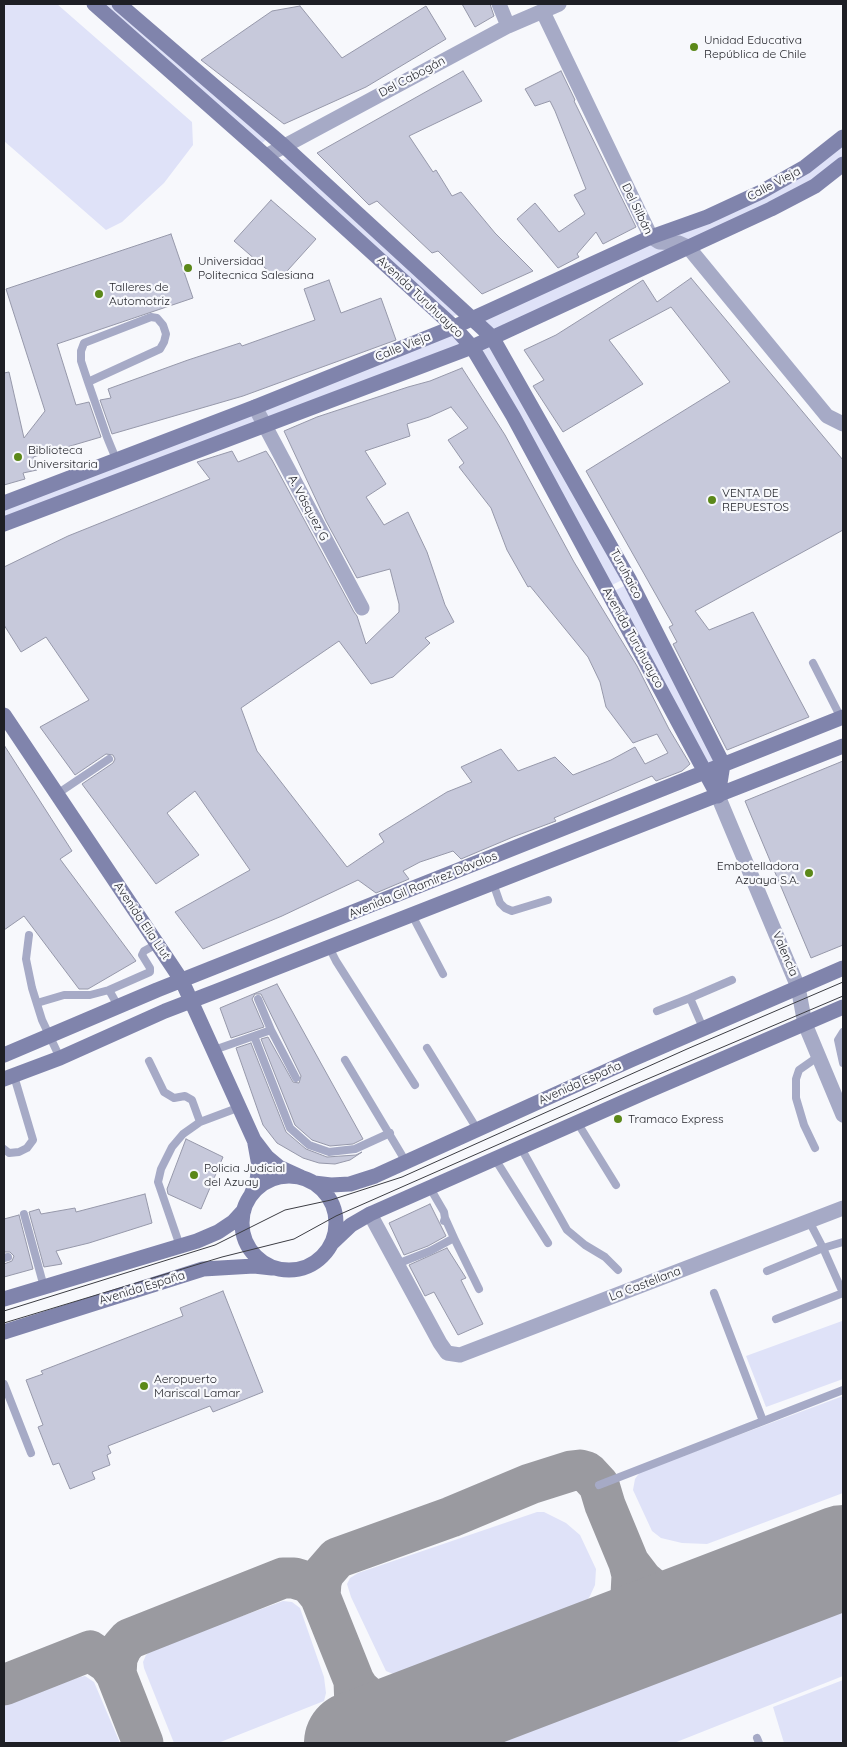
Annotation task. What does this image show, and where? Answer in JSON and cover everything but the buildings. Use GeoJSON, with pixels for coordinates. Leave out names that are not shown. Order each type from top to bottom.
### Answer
{"type":"FeatureCollection","features":[{"type":"Feature","properties":{"kind":"main road","name":"Avenida Turuhuayco"},"geometry":{"type":"LineString","coordinates":[[94,4],[266,156],[472,346],[513,416],[706,773]]}},
{"type":"Feature","properties":{"kind":"main road","name":"Avenida Turuhuayco"},"geometry":{"type":"LineString","coordinates":[[120,4],[284,146],[492,337]]}},
{"type":"Feature","properties":{"kind":"main road","name":"Calle Vieja"},"geometry":{"type":"LineString","coordinates":[[4,503],[255,407],[454,328],[651,237],[707,217],[761,192],[805,167],[843,137]]}},
{"type":"Feature","properties":{"kind":"main road","name":"Calle Vieja"},"geometry":{"type":"LineString","coordinates":[[4,524],[472,346],[771,209],[806,190],[843,164]]}},
{"type":"Feature","properties":{"kind":"main road","name":"Turuhaico"},"geometry":{"type":"LineString","coordinates":[[492,337],[629,579],[682,678],[724,764]]}},
{"type":"Feature","properties":{"kind":"main road"},"geometry":{"type":"LineString","coordinates":[[607,590],[629,579]]}},
{"type":"Feature","properties":{"kind":"main road","name":"Avenida Elia Liut"},"geometry":{"type":"LineString","coordinates":[[4,716],[182,981],[193,1001],[254,1140],[259,1166],[257,1180],[247,1204]]}},
{"type":"Feature","properties":{"kind":"main road","name":"Avenida Gil Ramírez Dávalos"},"geometry":{"type":"LineString","coordinates":[[4,1055],[135,999],[842,718]]}},
{"type":"Feature","properties":{"kind":"main road","name":"Avenida Gil Ramírez Dávalos"},"geometry":{"type":"LineString","coordinates":[[9,1078],[60,1058],[165,1011],[843,746]]}},
{"type":"Feature","properties":{"kind":"main road"},"geometry":{"type":"LineString","coordinates":[[718,796],[724,764]]}},
{"type":"Feature","properties":{"kind":"main road"},"geometry":{"type":"LineString","coordinates":[[706,773],[718,796]]}},
{"type":"Feature","properties":{"kind":"main road","name":"Avenida España"},"geometry":{"type":"LineString","coordinates":[[308,1180],[331,1185],[350,1184],[374,1176],[703,1028],[843,968]]}},
{"type":"Feature","properties":{"kind":"main road"},"geometry":{"type":"LineString","coordinates":[[247,1204],[243,1231],[250,1250],[271,1266],[284,1269],[299,1268],[312,1264],[324,1255],[332,1243],[351,1225],[370,1214],[843,1007]]}},
{"type":"Feature","properties":{"kind":"main road","name":"Avenida Elia Liut"},"geometry":{"type":"LineString","coordinates":[[254,1140],[267,1158],[279,1167],[308,1180]]}},
{"type":"Feature","properties":{"kind":"main road"},"geometry":{"type":"LineString","coordinates":[[4,1299],[180,1246],[218,1232],[233,1222],[260,1186],[272,1179],[287,1176],[308,1180],[331,1200],[336,1216],[336,1229],[332,1243]]}},
{"type":"Feature","properties":{"kind":"main road","name":"Avenida España"},"geometry":{"type":"LineString","coordinates":[[4,1332],[202,1269],[254,1266],[284,1269]]}},
{"type":"Feature","properties":{"kind":"street"},"geometry":{"type":"LineString","coordinates":[[499,4],[508,26]]}},
{"type":"Feature","properties":{"kind":"street","name":"Del Cabogán"},"geometry":{"type":"LineString","coordinates":[[266,156],[508,26],[559,4]]}},
{"type":"Feature","properties":{"kind":"street","name":"Del Silbán"},"geometry":{"type":"LineString","coordinates":[[543,12],[651,237],[659,242],[680,244],[688,247]]}},
{"type":"Feature","properties":{"kind":"street"},"geometry":{"type":"LineString","coordinates":[[688,247],[827,416],[843,424]]}},
{"type":"Feature","properties":{"kind":"street","name":"A. Vásquez G"},"geometry":{"type":"LineString","coordinates":[[255,407],[362,608]]}},
{"type":"Feature","properties":{"kind":"street"},"geometry":{"type":"LineString","coordinates":[[183,434],[191,453]]}},
{"type":"Feature","properties":{"kind":"street"},"geometry":{"type":"LineString","coordinates":[[91,469],[100,488]]}},
{"type":"Feature","properties":{"kind":"street","name":"Valencia"},"geometry":{"type":"LineString","coordinates":[[718,796],[798,987],[805,1024],[843,1115]]}},
{"type":"Feature","properties":{"kind":"street","name":"La Castellana"},"geometry":{"type":"LineString","coordinates":[[397,1264],[447,1353],[460,1355],[843,1208]]}},
{"type":"Feature","properties":{"kind":"street"},"geometry":{"type":"LineString","coordinates":[[370,1214],[391,1246],[397,1264]]}},
{"type":"Feature","properties":{"kind":"lane"},"geometry":{"type":"LineString","coordinates":[[88,382],[160,349],[166,334],[163,325],[157,318],[151,317],[84,343],[81,351],[80,361],[116,459]]}},
{"type":"Feature","properties":{"kind":"lane"},"geometry":{"type":"LineString","coordinates":[[813,664],[842,718]]}},
{"type":"Feature","properties":{"kind":"lane"},"geometry":{"type":"LineString","coordinates":[[56,794],[109,759]]}},
{"type":"Feature","properties":{"kind":"lane"},"geometry":{"type":"LineString","coordinates":[[493,883],[500,903],[512,911],[548,900]]}},
{"type":"Feature","properties":{"kind":"lane"},"geometry":{"type":"LineString","coordinates":[[412,915],[443,974]]}},
{"type":"Feature","properties":{"kind":"lane"},"geometry":{"type":"LineString","coordinates":[[29,935],[26,958],[32,988],[60,1058]]}},
{"type":"Feature","properties":{"kind":"lane"},"geometry":{"type":"LineString","coordinates":[[37,1003],[64,995],[90,995],[109,990],[150,972],[150,968],[142,954],[157,944]]}},
{"type":"Feature","properties":{"kind":"lane"},"geometry":{"type":"LineString","coordinates":[[329,947],[415,1085]]}},
{"type":"Feature","properties":{"kind":"lane"},"geometry":{"type":"LineString","coordinates":[[657,1011],[732,980]]}},
{"type":"Feature","properties":{"kind":"lane"},"geometry":{"type":"LineString","coordinates":[[125,983],[135,999]]}},
{"type":"Feature","properties":{"kind":"lane"},"geometry":{"type":"LineString","coordinates":[[109,990],[118,1006]]}},
{"type":"Feature","properties":{"kind":"lane"},"geometry":{"type":"LineString","coordinates":[[690,998],[703,1028]]}},
{"type":"Feature","properties":{"kind":"lane"},"geometry":{"type":"LineString","coordinates":[[258,999],[271,1030],[296,1078]]}},
{"type":"Feature","properties":{"kind":"lane"},"geometry":{"type":"LineString","coordinates":[[214,1050],[271,1030]]}},
{"type":"Feature","properties":{"kind":"lane"},"geometry":{"type":"LineString","coordinates":[[843,1032],[838,1040],[843,1063]]}},
{"type":"Feature","properties":{"kind":"lane"},"geometry":{"type":"LineString","coordinates":[[254,1036],[290,1128],[309,1145],[329,1152],[355,1149],[390,1132]]}},
{"type":"Feature","properties":{"kind":"lane"},"geometry":{"type":"LineString","coordinates":[[427,1048],[477,1129]]}},
{"type":"Feature","properties":{"kind":"lane"},"geometry":{"type":"LineString","coordinates":[[814,1148],[804,1125],[796,1098],[796,1078],[799,1070],[819,1056]]}},
{"type":"Feature","properties":{"kind":"lane"},"geometry":{"type":"LineString","coordinates":[[345,1060],[390,1132],[406,1162]]}},
{"type":"Feature","properties":{"kind":"lane"},"geometry":{"type":"LineString","coordinates":[[149,1061],[164,1092],[174,1098],[185,1096],[192,1100],[200,1122]]}},
{"type":"Feature","properties":{"kind":"lane"},"geometry":{"type":"LineString","coordinates":[[4,1149],[10,1153],[19,1152],[27,1148],[33,1140],[9,1078]]}},
{"type":"Feature","properties":{"kind":"lane"},"geometry":{"type":"LineString","coordinates":[[180,1246],[158,1182],[161,1169],[172,1147],[183,1134],[200,1122],[240,1107]]}},
{"type":"Feature","properties":{"kind":"lane"},"geometry":{"type":"LineString","coordinates":[[577,1122],[616,1185]]}},
{"type":"Feature","properties":{"kind":"lane"},"geometry":{"type":"LineString","coordinates":[[521,1148],[567,1230],[585,1245],[605,1257],[618,1270]]}},
{"type":"Feature","properties":{"kind":"lane"},"geometry":{"type":"LineString","coordinates":[[495,1159],[548,1243]]}},
{"type":"Feature","properties":{"kind":"lane"},"geometry":{"type":"LineString","coordinates":[[430,1188],[441,1207],[444,1220],[479,1289]]}},
{"type":"Feature","properties":{"kind":"lane"},"geometry":{"type":"LineString","coordinates":[[24,1214],[44,1287]]}},
{"type":"Feature","properties":{"kind":"lane"},"geometry":{"type":"LineString","coordinates":[[776,1319],[843,1293],[809,1221]]}},
{"type":"Feature","properties":{"kind":"lane"},"geometry":{"type":"LineString","coordinates":[[397,1264],[430,1251],[454,1238]]}},
{"type":"Feature","properties":{"kind":"lane"},"geometry":{"type":"LineString","coordinates":[[767,1271],[823,1248],[843,1242]]}},
{"type":"Feature","properties":{"kind":"lane"},"geometry":{"type":"LineString","coordinates":[[714,1293],[763,1421]]}},
{"type":"Feature","properties":{"kind":"lane"},"geometry":{"type":"LineString","coordinates":[[4,1384],[31,1453]]}},
{"type":"Feature","properties":{"kind":"lane"},"geometry":{"type":"LineString","coordinates":[[598,1485],[843,1390]]}},
{"type":"Feature","properties":{"kind":"shaded area"},"geometry":{"type":"Polygon","coordinates":[[[6,4],[57,4],[192,122],[193,145],[164,183],[122,222],[106,230],[4,141],[4,7],[6,4]]]}},
{"type":"Feature","properties":{"kind":"shaded area"},"geometry":{"type":"Polygon","coordinates":[[[98,4],[116,4],[268,138],[260,145],[98,4]]]}},
{"type":"Feature","properties":{"kind":"shaded area"},"geometry":{"type":"Polygon","coordinates":[[[843,137],[843,164],[815,186],[492,337],[473,318],[707,217],[843,137]]]}},
{"type":"Feature","properties":{"kind":"shaded area"},"geometry":{"type":"Polygon","coordinates":[[[288,158],[462,313],[451,317],[280,161],[288,158]]]}},
{"type":"Feature","properties":{"kind":"shaded area"},"geometry":{"type":"Polygon","coordinates":[[[454,327],[472,347],[4,521],[4,503],[454,327]]]}},
{"type":"Feature","properties":{"kind":"shaded area"},"geometry":{"type":"Polygon","coordinates":[[[491,340],[626,578],[608,587],[475,347],[491,340]]]}},
{"type":"Feature","properties":{"kind":"shaded area"},"geometry":{"type":"Polygon","coordinates":[[[628,584],[727,770],[707,773],[612,592],[628,584]]]}},
{"type":"Feature","properties":{"kind":"shaded area"},"geometry":{"type":"Polygon","coordinates":[[[842,1321],[843,1379],[766,1407],[746,1356],[842,1321]]]}},
{"type":"Feature","properties":{"kind":"shaded area"},"geometry":{"type":"Polygon","coordinates":[[[843,1396],[843,1493],[707,1544],[682,1543],[661,1538],[652,1531],[633,1490],[635,1479],[640,1472],[843,1396]]]}},
{"type":"Feature","properties":{"kind":"shaded area"},"geometry":{"type":"Polygon","coordinates":[[[537,1512],[544,1512],[566,1523],[580,1535],[596,1569],[595,1585],[590,1596],[577,1614],[406,1675],[393,1674],[386,1671],[351,1597],[347,1584],[350,1578],[358,1573],[537,1512]]]}},
{"type":"Feature","properties":{"kind":"shaded area"},"geometry":{"type":"Polygon","coordinates":[[[283,1601],[292,1602],[300,1608],[324,1677],[326,1693],[324,1701],[218,1743],[174,1743],[144,1668],[143,1662],[146,1655],[152,1649],[283,1601]]]}},
{"type":"Feature","properties":{"kind":"shaded area"},"geometry":{"type":"Polygon","coordinates":[[[843,1607],[843,1676],[674,1743],[486,1743],[843,1607]]]}},
{"type":"Feature","properties":{"kind":"shaded area"},"geometry":{"type":"Polygon","coordinates":[[[85,1676],[94,1682],[120,1743],[4,1743],[4,1704],[64,1681],[85,1676]]]}},
{"type":"Feature","properties":{"kind":"shaded area"},"geometry":{"type":"Polygon","coordinates":[[[843,1680],[843,1743],[784,1743],[773,1707],[843,1680]]]}},
{"type":"Feature","properties":{"kind":"taxiway"},"geometry":{"type":"LineString","coordinates":[[4,1685],[90,1651],[108,1663],[116,1674],[117,1658],[122,1647],[129,1639],[283,1578],[294,1578],[304,1581],[311,1585],[320,1596],[324,1573],[337,1558],[451,1517],[530,1484],[580,1470],[587,1472],[599,1485],[605,1505],[629,1563],[632,1575],[631,1595],[623,1620],[614,1632],[601,1645],[568,1663]]}},
{"type":"Feature","properties":{"kind":"taxiway"},"geometry":{"type":"LineString","coordinates":[[629,1563],[642,1580],[656,1592],[674,1601],[692,1605],[708,1605],[735,1598]]}},
{"type":"Feature","properties":{"kind":"taxiway"},"geometry":{"type":"LineString","coordinates":[[320,1596],[354,1681],[355,1707],[352,1719],[344,1733],[334,1743]]}},
{"type":"Feature","properties":{"kind":"taxiway"},"geometry":{"type":"LineString","coordinates":[[116,1674],[143,1743]]}},
{"type":"Feature","properties":{"kind":"taxiway"},"geometry":{"type":"LineString","coordinates":[[354,1681],[359,1689],[377,1705],[388,1711],[407,1715],[423,1714],[453,1706]]}},
{"type":"Feature","properties":{"kind":"runway"},"geometry":{"type":"LineString","coordinates":[[356,1743],[843,1557]]}},
{"type":"Feature","properties":{"kind":"tram line"},"geometry":{"type":"LineString","coordinates":[[4,1311],[215,1245],[285,1210],[331,1200],[402,1177],[687,1049],[843,982]]}},
{"type":"Feature","properties":{"kind":"tram line"},"geometry":{"type":"LineString","coordinates":[[4,1323],[222,1257],[294,1239],[336,1216],[631,1086],[843,996]]}},
{"type":"Feature","properties":{"kind":"place","name":"Unidad Educativa República de Chile"},"geometry":{"type":"Point","coordinates":[694,47]}},
{"type":"Feature","properties":{"kind":"place","name":"Universidad Politecnica Salesiana"},"geometry":{"type":"Point","coordinates":[188,268]}},
{"type":"Feature","properties":{"kind":"place","name":"Talleres de Automotriz"},"geometry":{"type":"Point","coordinates":[99,294]}},
{"type":"Feature","properties":{"kind":"place","name":"Biblioteca Universitaria"},"geometry":{"type":"Point","coordinates":[18,457]}},
{"type":"Feature","properties":{"kind":"place","name":"VENTA DE REPUESTOS"},"geometry":{"type":"Point","coordinates":[712,500]}},
{"type":"Feature","properties":{"kind":"place","name":"Embotelladora Azuaya S.A."},"geometry":{"type":"Point","coordinates":[809,873]}},
{"type":"Feature","properties":{"kind":"place","name":"Tramaco Express"},"geometry":{"type":"Point","coordinates":[618,1119]}},
{"type":"Feature","properties":{"kind":"place","name":"Policia Judicial del Azuay"},"geometry":{"type":"Point","coordinates":[194,1175]}},
{"type":"Feature","properties":{"kind":"place","name":"Aeropuerto Mariscal Lamar"},"geometry":{"type":"Point","coordinates":[144,1386]}}]}
